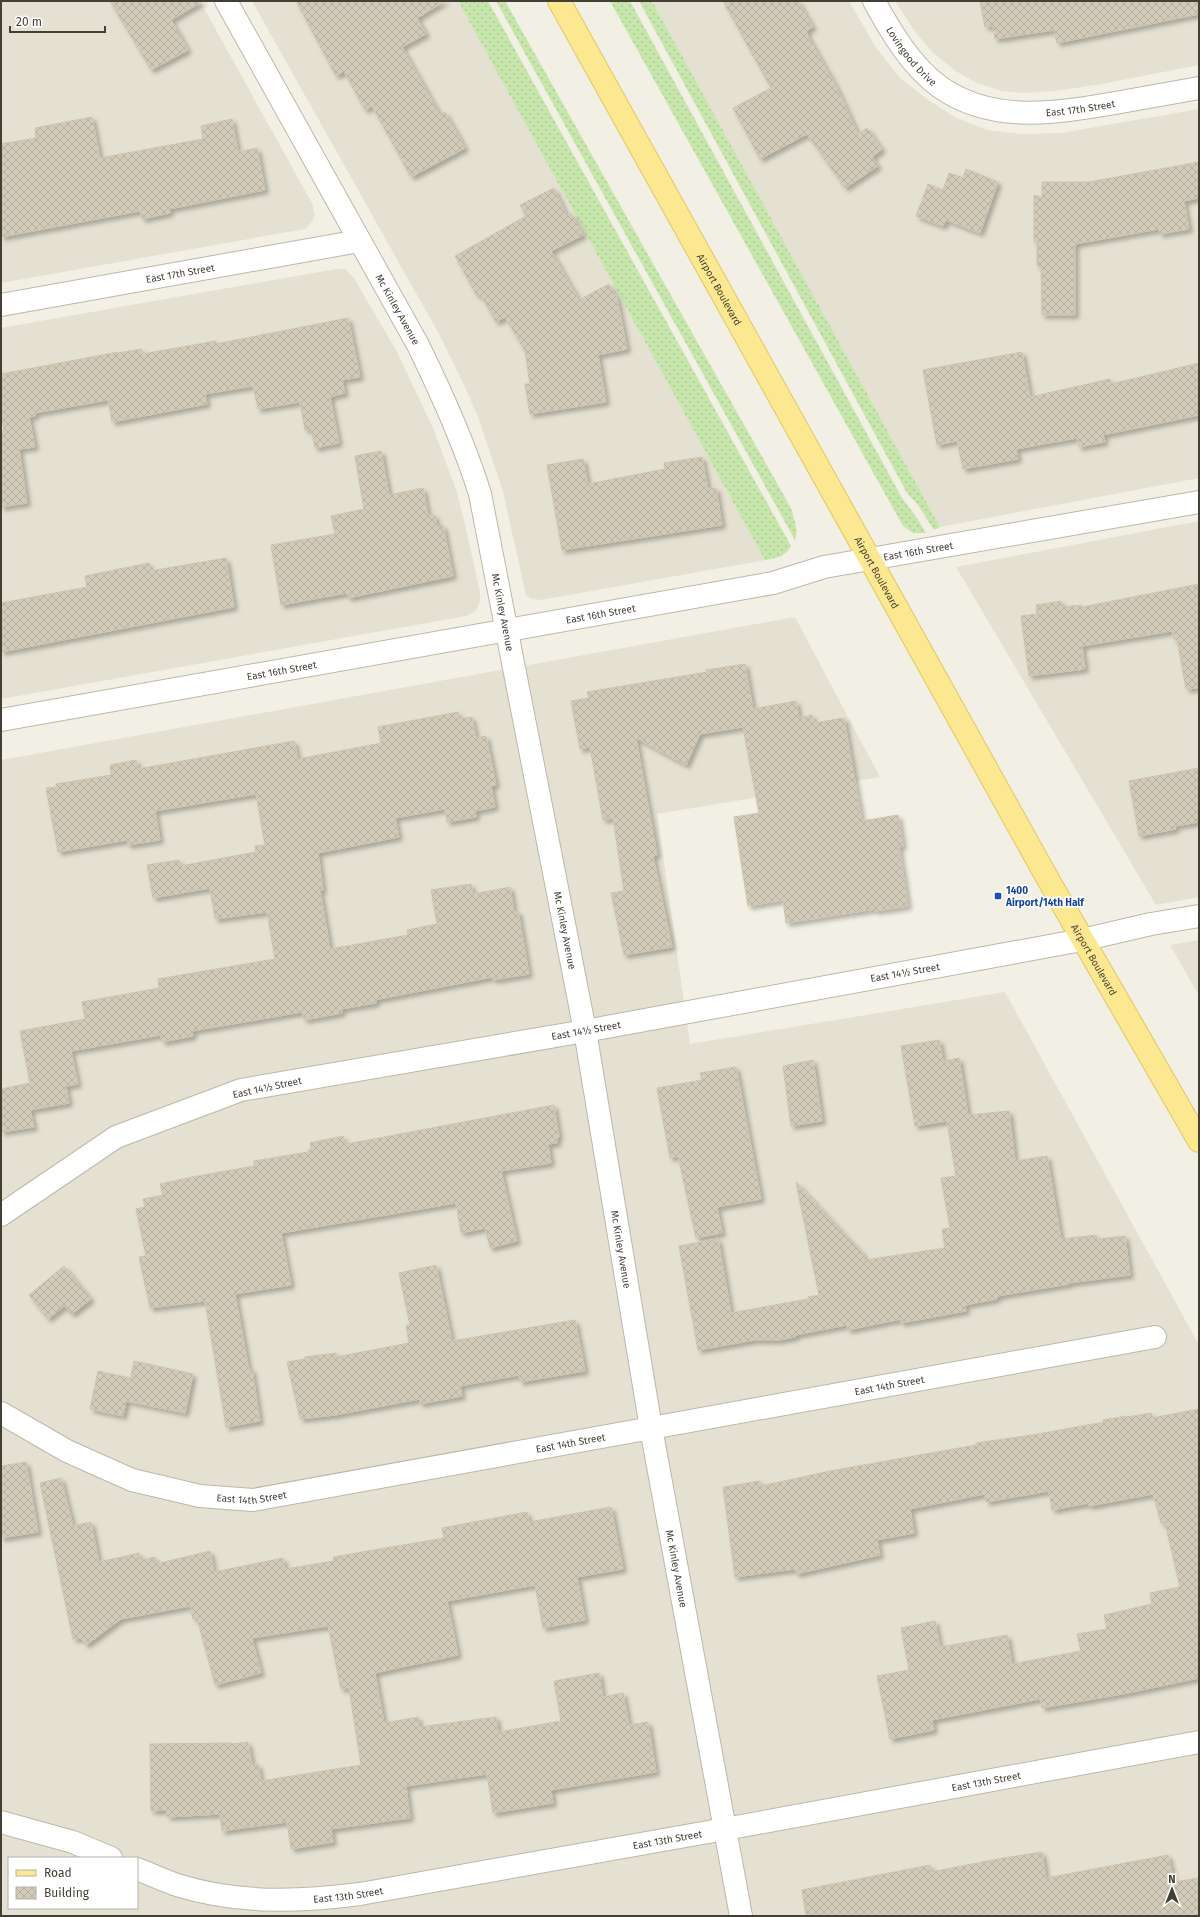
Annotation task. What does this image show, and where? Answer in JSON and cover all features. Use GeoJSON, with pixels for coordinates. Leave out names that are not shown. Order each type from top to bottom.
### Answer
{"type":"FeatureCollection","features":[{"type":"Feature","properties":{"kind":"main road","name":"Airport Boulevard"},"geometry":{"type":"LineString","coordinates":[[559,1],[1082,940],[1199,1141]]}},
{"type":"Feature","properties":{"kind":"street","name":"Mc Kinley Avenue"},"geometry":{"type":"LineString","coordinates":[[226,1],[418,345],[442,392],[470,460],[488,525],[585,1031],[650,1428],[740,1916]]}},
{"type":"Feature","properties":{"kind":"street","name":"Lovingood Drive"},"geometry":{"type":"LineString","coordinates":[[874,1],[896,39],[916,65],[939,87],[961,99]]}},
{"type":"Feature","properties":{"kind":"street","name":"East 17th Street"},"geometry":{"type":"LineString","coordinates":[[961,99],[992,110],[1034,113],[1065,111],[1199,88]]}},
{"type":"Feature","properties":{"kind":"street","name":"East 17th Street"},"geometry":{"type":"LineString","coordinates":[[1,305],[359,241]]}},
{"type":"Feature","properties":{"kind":"street","name":"East 16th Street"},"geometry":{"type":"LineString","coordinates":[[1,720],[773,583],[824,567],[1199,502]]}},
{"type":"Feature","properties":{"kind":"street","name":"East 14½ Street"},"geometry":{"type":"LineString","coordinates":[[1,1215],[116,1137],[241,1090],[585,1031],[1082,940],[1151,924],[1199,916]]}},
{"type":"Feature","properties":{"kind":"street","name":"East 14th Street"},"geometry":{"type":"LineString","coordinates":[[1,1413],[67,1451],[132,1480],[200,1496],[253,1500],[1155,1337]]}},
{"type":"Feature","properties":{"kind":"street","name":"East 13th Street"},"geometry":{"type":"LineString","coordinates":[[138,1869],[177,1885],[219,1895],[264,1900],[310,1900],[360,1894],[1199,1742]]}},
{"type":"Feature","properties":{"kind":"street"},"geometry":{"type":"LineString","coordinates":[[1,1822],[72,1842],[109,1857]]}},
{"type":"Feature","properties":{"kind":"shaded area"},"geometry":{"type":"Polygon","coordinates":[[[1,1],[200,1],[312,203],[315,215],[311,223],[305,229],[1,283],[1,1]]]}},
{"type":"Feature","properties":{"kind":"shaded area"},"geometry":{"type":"Polygon","coordinates":[[[252,1],[458,1],[765,560],[541,600],[532,599],[526,595],[502,488],[478,417],[463,383],[440,336],[252,1]]]}},
{"type":"Feature","properties":{"kind":"shaded area"},"geometry":{"type":"Polygon","coordinates":[[[652,1],[849,1],[875,46],[900,78],[927,99],[956,118],[987,130],[1023,134],[1061,133],[1199,109],[1199,478],[940,527],[652,1]]]}},
{"type":"Feature","properties":{"kind":"shaded area"},"geometry":{"type":"Polygon","coordinates":[[[895,1],[1199,1],[1199,65],[1102,84],[1055,91],[1024,93],[1001,91],[975,82],[954,70],[932,52],[914,30],[895,1]]]}},
{"type":"Feature","properties":{"kind":"shaded area"},"geometry":{"type":"Polygon","coordinates":[[[336,269],[345,269],[354,278],[396,350],[433,428],[457,492],[467,533],[480,593],[480,601],[476,611],[466,616],[1,699],[1,328],[336,269]]]}},
{"type":"Feature","properties":{"kind":"shaded area"},"geometry":{"type":"Polygon","coordinates":[[[1199,521],[1199,897],[1156,905],[956,567],[1199,521]]]}},
{"type":"Feature","properties":{"kind":"shaded area"},"geometry":{"type":"Polygon","coordinates":[[[795,617],[880,777],[657,814],[690,1044],[1005,992],[1199,1345],[1199,1916],[1,1916],[1,760],[795,617]]]}},
{"type":"Feature","properties":{"kind":"shaded area"},"geometry":{"type":"Polygon","coordinates":[[[1199,940],[1199,996],[1170,945],[1199,940]]]}},
{"type":"Feature","properties":{"kind":"green space"},"geometry":{"type":"Polygon","coordinates":[[[458,1],[488,1],[791,546],[783,555],[777,558],[765,560],[458,1]]]}},
{"type":"Feature","properties":{"kind":"green space"},"geometry":{"type":"Polygon","coordinates":[[[496,1],[505,1],[792,510],[797,532],[795,540],[496,1]]]}},
{"type":"Feature","properties":{"kind":"green space"},"geometry":{"type":"Polygon","coordinates":[[[610,1],[630,1],[902,498],[926,533],[913,533],[903,526],[610,1]]]}},
{"type":"Feature","properties":{"kind":"green space"},"geometry":{"type":"Polygon","coordinates":[[[639,1],[652,1],[940,527],[934,530],[918,505],[907,493],[639,1]]]}},
{"type":"Feature","properties":{"kind":"building"},"geometry":{"type":"Polygon","coordinates":[[[110,1],[203,1],[171,20],[188,50],[151,70],[110,1]]]}},
{"type":"Feature","properties":{"kind":"building"},"geometry":{"type":"Polygon","coordinates":[[[296,1],[445,1],[417,18],[426,34],[402,47],[440,115],[445,112],[465,148],[411,177],[372,106],[365,110],[344,71],[336,76],[296,1]]]}},
{"type":"Feature","properties":{"kind":"building"},"geometry":{"type":"Polygon","coordinates":[[[723,1],[798,1],[813,27],[806,31],[810,40],[836,86],[858,134],[867,128],[882,149],[872,157],[878,166],[845,188],[807,134],[760,159],[733,108],[771,88],[723,1]]]}},
{"type":"Feature","properties":{"kind":"building"},"geometry":{"type":"Polygon","coordinates":[[[980,1],[1199,1],[1199,14],[1057,43],[1054,30],[995,39],[993,26],[985,27],[980,1]]]}},
{"type":"Feature","properties":{"kind":"building"},"geometry":{"type":"Polygon","coordinates":[[[92,117],[100,158],[203,139],[201,126],[232,119],[238,152],[257,148],[265,190],[169,209],[170,213],[142,219],[140,211],[1,237],[1,144],[36,138],[35,128],[92,117]]]}},
{"type":"Feature","properties":{"kind":"building"},"geometry":{"type":"Polygon","coordinates":[[[1199,162],[1199,198],[1184,201],[1189,229],[1160,234],[1159,229],[1075,244],[1075,315],[1042,315],[1041,266],[1037,266],[1037,242],[1034,242],[1034,195],[1042,198],[1042,182],[1089,182],[1199,162]]]}},
{"type":"Feature","properties":{"kind":"building"},"geometry":{"type":"Polygon","coordinates":[[[966,169],[998,182],[980,233],[946,220],[943,226],[916,216],[928,184],[943,190],[949,173],[963,178],[966,169]]]}},
{"type":"Feature","properties":{"kind":"building"},"geometry":{"type":"Polygon","coordinates":[[[554,188],[567,216],[572,214],[583,235],[551,251],[579,300],[609,284],[617,298],[627,349],[598,355],[606,402],[530,414],[525,384],[530,384],[525,351],[505,317],[496,322],[480,294],[477,296],[455,256],[526,216],[520,205],[554,188]]]}},
{"type":"Feature","properties":{"kind":"building"},"geometry":{"type":"Polygon","coordinates":[[[348,318],[360,377],[342,380],[345,393],[330,397],[339,443],[315,448],[311,429],[305,430],[300,402],[258,409],[253,386],[205,394],[207,404],[112,422],[108,400],[35,413],[35,416],[29,417],[35,447],[19,449],[27,503],[1,507],[1,430],[4,430],[1,414],[1,374],[118,352],[141,349],[142,354],[216,341],[216,344],[348,318]]]}},
{"type":"Feature","properties":{"kind":"building"},"geometry":{"type":"Polygon","coordinates":[[[1022,352],[1030,397],[1110,379],[1111,384],[1199,363],[1199,415],[1103,435],[1105,442],[1079,447],[1077,438],[1016,449],[1018,459],[963,469],[957,441],[937,445],[923,370],[1022,352]]]}},
{"type":"Feature","properties":{"kind":"building"},"geometry":{"type":"Polygon","coordinates":[[[381,451],[389,495],[423,488],[428,515],[435,515],[437,527],[443,525],[453,576],[348,598],[347,593],[281,605],[271,545],[335,534],[331,516],[364,509],[355,456],[381,451]]]}},
{"type":"Feature","properties":{"kind":"building"},"geometry":{"type":"Polygon","coordinates":[[[702,457],[708,489],[716,488],[722,525],[562,550],[547,465],[583,459],[588,484],[665,469],[664,463],[702,457]]]}},
{"type":"Feature","properties":{"kind":"building"},"geometry":{"type":"Polygon","coordinates":[[[226,558],[234,607],[1,652],[1,603],[87,587],[85,576],[149,563],[150,571],[226,558]]]}},
{"type":"Feature","properties":{"kind":"building"},"geometry":{"type":"Polygon","coordinates":[[[1199,584],[1199,688],[1186,689],[1177,639],[1174,639],[1172,631],[1082,646],[1085,669],[1029,676],[1021,616],[1037,614],[1036,605],[1061,601],[1061,607],[1081,605],[1082,607],[1199,584]]]}},
{"type":"Feature","properties":{"kind":"building"},"geometry":{"type":"Polygon","coordinates":[[[745,664],[753,709],[796,701],[799,718],[812,715],[814,723],[844,718],[862,821],[898,815],[903,846],[899,847],[908,906],[875,911],[875,909],[786,923],[783,900],[748,906],[734,817],[759,813],[743,727],[700,734],[686,765],[636,738],[657,855],[653,856],[672,947],[624,955],[611,893],[624,891],[613,818],[603,820],[590,747],[580,749],[571,701],[589,698],[587,692],[707,672],[706,670],[745,664]]]}},
{"type":"Feature","properties":{"kind":"building"},"geometry":{"type":"Polygon","coordinates":[[[458,712],[459,719],[472,717],[476,738],[486,736],[496,785],[491,786],[495,807],[475,811],[476,817],[447,822],[445,809],[395,818],[399,837],[318,853],[323,890],[320,890],[330,949],[408,935],[407,930],[437,924],[431,890],[471,884],[473,894],[510,887],[514,912],[518,911],[529,974],[493,980],[493,977],[379,999],[376,1000],[376,1003],[341,1009],[342,1013],[304,1020],[302,1012],[192,1031],[193,1036],[162,1042],[161,1035],[71,1051],[78,1084],[66,1086],[69,1103],[30,1110],[34,1127],[1,1132],[1,1089],[30,1083],[20,1031],[85,1019],[82,1002],[159,988],[158,979],[275,959],[267,912],[215,919],[210,888],[153,898],[147,865],[179,860],[180,866],[256,852],[255,846],[265,845],[256,794],[155,811],[160,840],[128,845],[127,840],[58,852],[46,788],[56,787],[56,784],[111,775],[110,765],[136,760],[138,769],[294,741],[298,759],[381,743],[378,727],[458,712]]]}},
{"type":"Feature","properties":{"kind":"building"},"geometry":{"type":"Polygon","coordinates":[[[1199,768],[1199,822],[1175,826],[1176,829],[1139,836],[1129,781],[1199,768]]]}},
{"type":"Feature","properties":{"kind":"building"},"geometry":{"type":"Polygon","coordinates":[[[939,1040],[943,1061],[959,1058],[968,1115],[1009,1111],[1015,1161],[1047,1156],[1061,1239],[1096,1235],[1097,1239],[1125,1236],[1130,1275],[1069,1283],[997,1296],[997,1299],[965,1305],[966,1311],[901,1323],[901,1319],[848,1330],[847,1325],[795,1335],[795,1337],[779,1340],[755,1340],[698,1350],[679,1246],[718,1239],[731,1313],[808,1299],[808,1297],[819,1295],[796,1182],[863,1254],[865,1260],[945,1248],[942,1229],[950,1228],[941,1178],[956,1176],[947,1121],[915,1126],[901,1046],[939,1040]]]}},
{"type":"Feature","properties":{"kind":"building"},"geometry":{"type":"Polygon","coordinates":[[[813,1060],[822,1121],[791,1126],[783,1066],[813,1060]]]}},
{"type":"Feature","properties":{"kind":"building"},"geometry":{"type":"Polygon","coordinates":[[[736,1067],[761,1199],[717,1207],[722,1233],[696,1238],[678,1156],[670,1158],[657,1088],[702,1080],[700,1073],[736,1067]]]}},
{"type":"Feature","properties":{"kind":"building"},"geometry":{"type":"Polygon","coordinates":[[[554,1105],[559,1137],[557,1138],[557,1143],[548,1144],[551,1163],[501,1171],[517,1241],[490,1248],[485,1228],[461,1233],[456,1203],[281,1233],[291,1285],[235,1294],[249,1370],[252,1369],[260,1421],[226,1427],[205,1301],[150,1308],[139,1257],[146,1256],[136,1209],[145,1207],[143,1199],[163,1195],[160,1184],[254,1166],[254,1161],[308,1152],[308,1150],[311,1149],[310,1143],[343,1136],[344,1143],[347,1142],[347,1144],[554,1105]]]}},
{"type":"Feature","properties":{"kind":"building"},"geometry":{"type":"Polygon","coordinates":[[[436,1265],[452,1341],[575,1320],[585,1371],[520,1382],[519,1375],[460,1386],[462,1396],[420,1404],[420,1399],[335,1415],[300,1419],[287,1362],[305,1359],[305,1357],[336,1353],[336,1357],[409,1343],[406,1325],[410,1325],[399,1273],[436,1265]]]}},
{"type":"Feature","properties":{"kind":"building"},"geometry":{"type":"Polygon","coordinates":[[[64,1266],[91,1299],[72,1314],[64,1306],[48,1319],[29,1295],[64,1266]]]}},
{"type":"Feature","properties":{"kind":"building"},"geometry":{"type":"Polygon","coordinates":[[[134,1361],[193,1374],[185,1413],[126,1401],[123,1416],[90,1409],[98,1371],[130,1378],[128,1390],[134,1361]]]}},
{"type":"Feature","properties":{"kind":"building"},"geometry":{"type":"Polygon","coordinates":[[[1199,1409],[1199,1624],[1197,1625],[1199,1635],[1199,1678],[1128,1693],[1042,1708],[1040,1699],[932,1720],[934,1730],[890,1739],[877,1676],[909,1670],[901,1628],[935,1621],[940,1647],[1007,1635],[1012,1664],[1081,1651],[1077,1634],[1107,1629],[1104,1615],[1152,1604],[1150,1593],[1180,1587],[1165,1523],[1161,1523],[1153,1494],[1089,1506],[1089,1503],[1052,1510],[1049,1491],[986,1502],[985,1494],[910,1509],[914,1533],[877,1540],[880,1555],[796,1574],[795,1569],[735,1577],[723,1487],[760,1481],[761,1486],[830,1471],[976,1445],[976,1443],[1104,1422],[1103,1420],[1151,1413],[1152,1418],[1199,1409]]]}},
{"type":"Feature","properties":{"kind":"building"},"geometry":{"type":"Polygon","coordinates":[[[26,1462],[38,1532],[1,1538],[1,1466],[26,1462]]]}},
{"type":"Feature","properties":{"kind":"building"},"geometry":{"type":"Polygon","coordinates":[[[61,1478],[73,1526],[91,1522],[99,1562],[139,1553],[140,1560],[155,1557],[156,1564],[210,1551],[214,1572],[283,1558],[285,1569],[334,1561],[333,1557],[444,1538],[442,1528],[527,1512],[529,1522],[611,1507],[623,1569],[577,1577],[585,1620],[543,1628],[535,1585],[447,1601],[458,1655],[375,1673],[384,1723],[418,1717],[419,1727],[496,1717],[498,1732],[561,1721],[554,1681],[599,1673],[603,1697],[623,1693],[629,1725],[648,1722],[656,1772],[551,1790],[553,1803],[493,1813],[487,1774],[406,1786],[410,1818],[331,1829],[333,1842],[291,1849],[287,1822],[222,1831],[220,1814],[167,1817],[167,1810],[151,1811],[150,1744],[233,1744],[248,1742],[252,1765],[258,1764],[261,1781],[361,1765],[349,1688],[341,1689],[328,1626],[252,1638],[261,1673],[215,1685],[197,1618],[193,1619],[190,1606],[121,1619],[86,1645],[81,1638],[73,1639],[40,1483],[61,1478]]]}},
{"type":"Feature","properties":{"kind":"building"},"geometry":{"type":"Polygon","coordinates":[[[1042,1852],[1046,1878],[1168,1855],[1174,1882],[1199,1878],[1199,1916],[806,1916],[802,1890],[930,1865],[931,1872],[1042,1852]]]}},
{"type":"Feature","properties":{"kind":"place","name":"1400 Airport/14th Half"},"geometry":{"type":"Point","coordinates":[998,896]}}]}
